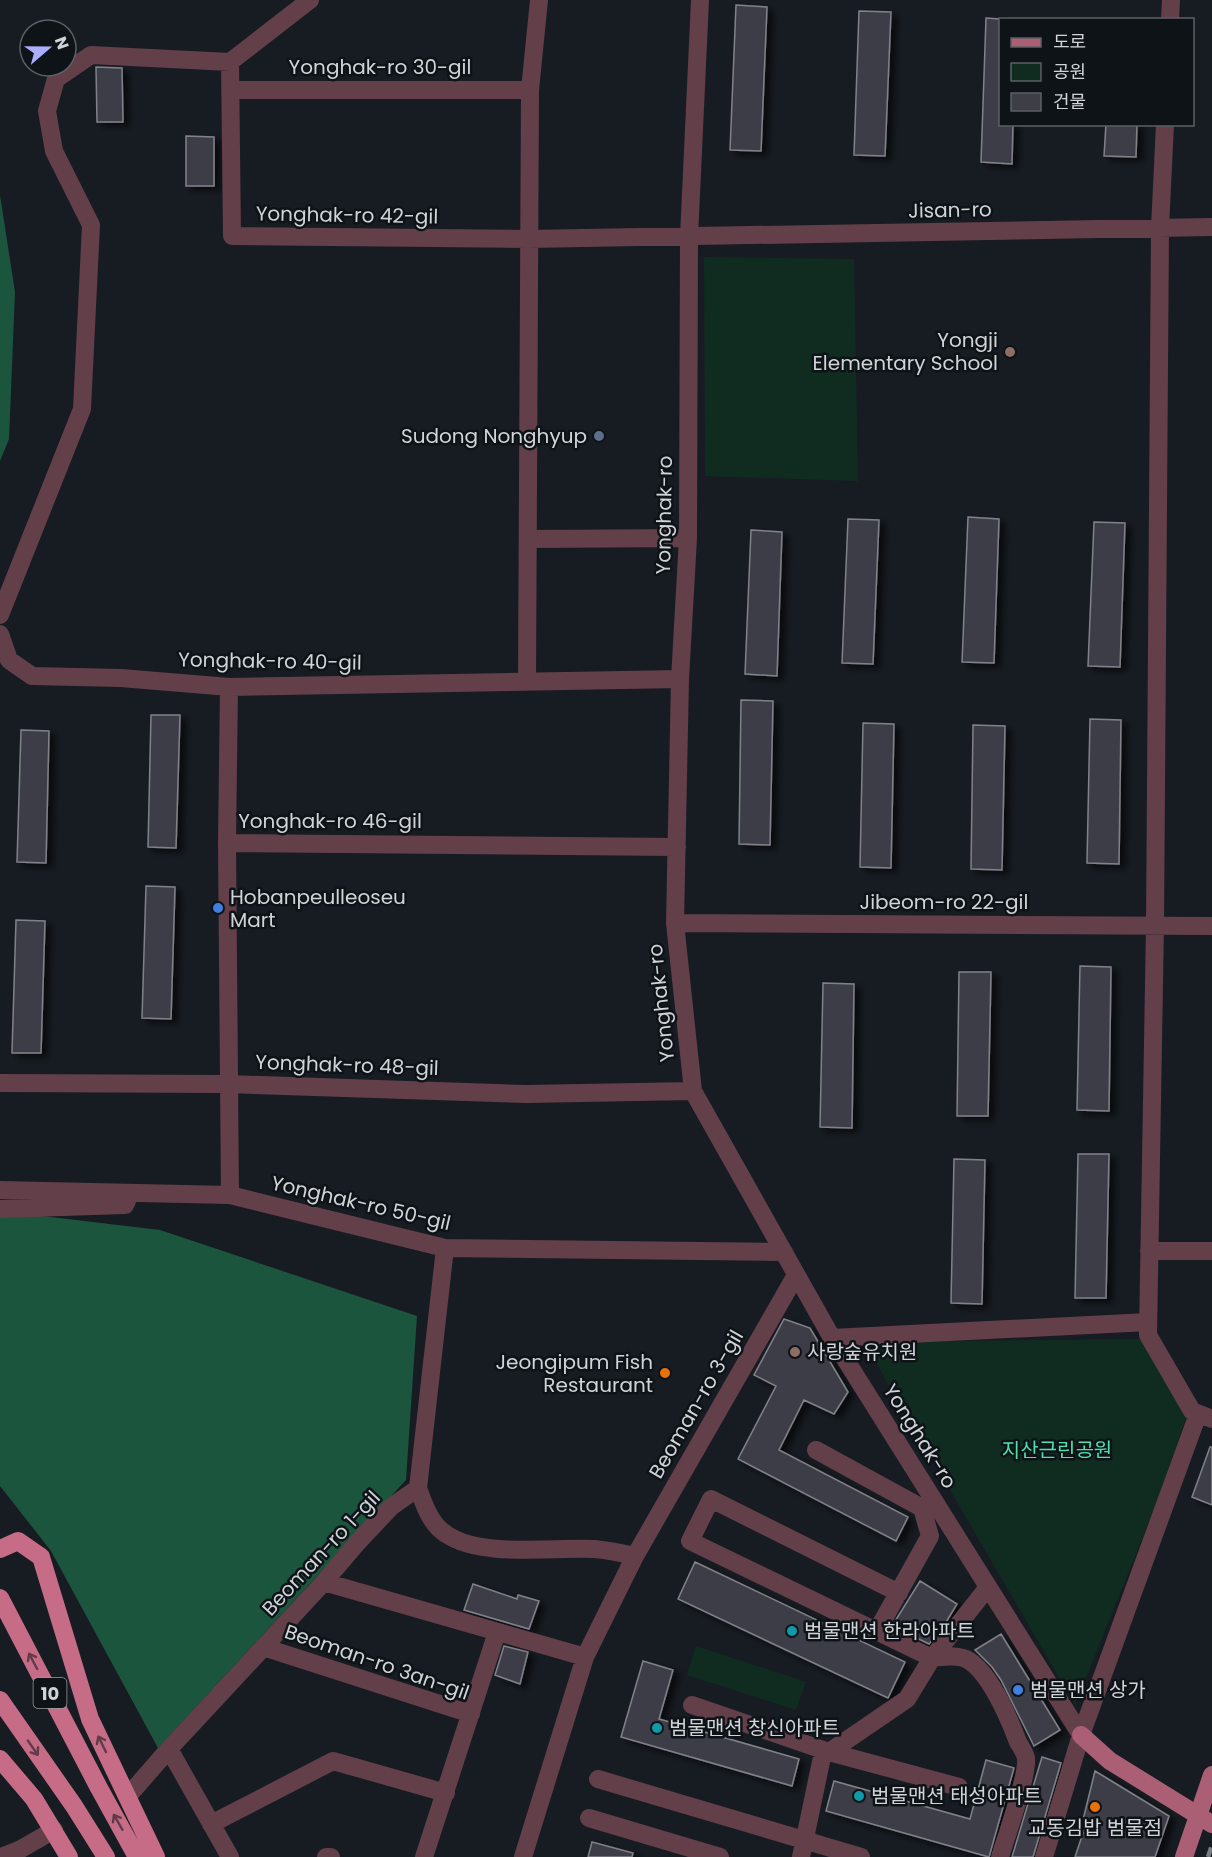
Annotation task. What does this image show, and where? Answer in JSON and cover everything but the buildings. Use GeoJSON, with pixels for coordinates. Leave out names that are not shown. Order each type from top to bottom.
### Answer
{"type":"FeatureCollection","features":[{"type":"Feature","properties":{"kind":"highway"},"geometry":{"type":"LineString","coordinates":[[1,1548],[18,1541],[40,1557],[90,1719],[156,1857]]}},
{"type":"Feature","properties":{"kind":"highway","name":"10"},"geometry":{"type":"LineString","coordinates":[[0,1598],[137,1857]]}},
{"type":"Feature","properties":{"kind":"highway","name":"10"},"geometry":{"type":"LineString","coordinates":[[0,1700],[74,1806],[106,1857]]}},
{"type":"Feature","properties":{"kind":"highway"},"geometry":{"type":"LineString","coordinates":[[0,1760],[34,1798],[69,1857]]}},
{"type":"Feature","properties":{"kind":"main road","name":"Yonghak-ro"},"geometry":{"type":"LineString","coordinates":[[1081,1735],[1110,1761],[1204,1820]]}},
{"type":"Feature","properties":{"kind":"main road"},"geometry":{"type":"LineString","coordinates":[[1184,1857],[1204,1820],[1212,1774]]}},
{"type":"Feature","properties":{"kind":"street"},"geometry":{"type":"LineString","coordinates":[[0,615],[82,409],[91,225],[54,151],[46,111],[56,79],[91,55],[230,62],[310,0]]}},
{"type":"Feature","properties":{"kind":"street"},"geometry":{"type":"LineString","coordinates":[[527,682],[530,90],[539,0]]}},
{"type":"Feature","properties":{"kind":"street","name":"Yonghak-ro"},"geometry":{"type":"LineString","coordinates":[[700,0],[689,237],[688,538],[680,679],[675,923],[693,1091],[832,1338],[1081,1735]]}},
{"type":"Feature","properties":{"kind":"street"},"geometry":{"type":"LineString","coordinates":[[1170,18],[1171,0]]}},
{"type":"Feature","properties":{"kind":"street","name":"Yonghak-ro 42-gil"},"geometry":{"type":"LineString","coordinates":[[230,62],[232,236],[528,239],[689,237]]}},
{"type":"Feature","properties":{"kind":"street","name":"Yonghak-ro 30-gil"},"geometry":{"type":"LineString","coordinates":[[231,90],[530,90]]}},
{"type":"Feature","properties":{"kind":"street"},"geometry":{"type":"LineString","coordinates":[[1044,1857],[1081,1735],[1205,1417],[1192,1411],[1148,1335],[1155,925],[1160,228],[1165,126]]}},
{"type":"Feature","properties":{"kind":"street","name":"Jisan-ro"},"geometry":{"type":"LineString","coordinates":[[689,237],[1212,227]]}},
{"type":"Feature","properties":{"kind":"street"},"geometry":{"type":"LineString","coordinates":[[528,539],[688,538]]}},
{"type":"Feature","properties":{"kind":"street","name":"Yonghak-ro 40-gil"},"geometry":{"type":"LineString","coordinates":[[0,634],[9,660],[32,676],[121,678],[229,687],[680,679]]}},
{"type":"Feature","properties":{"kind":"street"},"geometry":{"type":"LineString","coordinates":[[227,843],[229,687]]}},
{"type":"Feature","properties":{"kind":"street","name":"Yonghak-ro 46-gil"},"geometry":{"type":"LineString","coordinates":[[230,1195],[227,843],[677,847]]}},
{"type":"Feature","properties":{"kind":"street","name":"Jibeom-ro 22-gil"},"geometry":{"type":"LineString","coordinates":[[675,923],[1212,926]]}},
{"type":"Feature","properties":{"kind":"street","name":"Yonghak-ro 48-gil"},"geometry":{"type":"LineString","coordinates":[[0,1083],[228,1084],[526,1094],[693,1091]]}},
{"type":"Feature","properties":{"kind":"street","name":"Yonghak-ro 50-gil"},"geometry":{"type":"LineString","coordinates":[[0,1190],[230,1195],[444,1248],[784,1252]]}},
{"type":"Feature","properties":{"kind":"street"},"geometry":{"type":"LineString","coordinates":[[0,1209],[125,1205],[130,1193]]}},
{"type":"Feature","properties":{"kind":"street"},"geometry":{"type":"LineString","coordinates":[[444,1248],[418,1488],[427,1513],[444,1534],[471,1546],[596,1549],[635,1556]]}},
{"type":"Feature","properties":{"kind":"street"},"geometry":{"type":"LineString","coordinates":[[1149,1251],[1212,1251]]}},
{"type":"Feature","properties":{"kind":"street","name":"Beoman-ro 3-gil"},"geometry":{"type":"LineString","coordinates":[[523,1857],[585,1657],[635,1556],[796,1275]]}},
{"type":"Feature","properties":{"kind":"street"},"geometry":{"type":"LineString","coordinates":[[832,1338],[1148,1322]]}},
{"type":"Feature","properties":{"kind":"street"},"geometry":{"type":"LineString","coordinates":[[816,1450],[922,1508],[930,1536],[877,1631]]}},
{"type":"Feature","properties":{"kind":"street","name":"Beoman-ro 1-gil"},"geometry":{"type":"LineString","coordinates":[[169,1749],[324,1582],[358,1542],[391,1508],[418,1488]]}},
{"type":"Feature","properties":{"kind":"street"},"geometry":{"type":"LineString","coordinates":[[899,1593],[711,1499],[690,1541],[932,1658],[952,1656],[967,1659],[980,1670],[1003,1706],[1026,1758],[1020,1790],[1000,1857]]}},
{"type":"Feature","properties":{"kind":"street"},"geometry":{"type":"LineString","coordinates":[[324,1582],[585,1657]]}},
{"type":"Feature","properties":{"kind":"street"},"geometry":{"type":"LineString","coordinates":[[803,1849],[822,1757],[907,1699],[932,1658],[988,1587]]}},
{"type":"Feature","properties":{"kind":"street"},"geometry":{"type":"LineString","coordinates":[[471,1714],[496,1632]]}},
{"type":"Feature","properties":{"kind":"street","name":"Beoman-ro 3an-gil"},"geometry":{"type":"LineString","coordinates":[[263,1647],[471,1714],[424,1857]]}},
{"type":"Feature","properties":{"kind":"street"},"geometry":{"type":"LineString","coordinates":[[692,1705],[830,1752],[959,1787]]}},
{"type":"Feature","properties":{"kind":"street"},"geometry":{"type":"LineString","coordinates":[[128,1796],[169,1749],[230,1857]]}},
{"type":"Feature","properties":{"kind":"street"},"geometry":{"type":"LineString","coordinates":[[211,1824],[333,1761],[446,1793]]}},
{"type":"Feature","properties":{"kind":"street"},"geometry":{"type":"LineString","coordinates":[[598,1779],[803,1849],[861,1857]]}},
{"type":"Feature","properties":{"kind":"street"},"geometry":{"type":"LineString","coordinates":[[589,1818],[720,1857]]}},
{"type":"Feature","properties":{"kind":"street"},"geometry":{"type":"LineString","coordinates":[[1,1857],[21,1849],[54,1830]]}},
{"type":"Feature","properties":{"kind":"street"},"geometry":{"type":"LineString","coordinates":[[326,1857],[331,1857]]}},
{"type":"Feature","properties":{"kind":"green space"},"geometry":{"type":"Polygon","coordinates":[[[0,195],[15,292],[9,439],[0,461],[0,195]]]}},
{"type":"Feature","properties":{"kind":"green space"},"geometry":{"type":"Polygon","coordinates":[[[704,257],[854,259],[858,481],[705,476],[704,257]]]}},
{"type":"Feature","properties":{"kind":"green space"},"geometry":{"type":"Polygon","coordinates":[[[0,1211],[160,1230],[417,1316],[406,1480],[158,1748],[51,1551],[0,1486],[0,1211]]]}},
{"type":"Feature","properties":{"kind":"green space","name":"지산근린공원"},"geometry":{"type":"Polygon","coordinates":[[[1144,1339],[1186,1418],[1155,1507],[1075,1705],[864,1342],[1144,1339]]]}},
{"type":"Feature","properties":{"kind":"green space"},"geometry":{"type":"Polygon","coordinates":[[[696,1646],[806,1682],[796,1710],[687,1675],[696,1646]]]}},
{"type":"Feature","properties":{"kind":"railway"},"geometry":{"type":"LineString","coordinates":[[1208,1857],[1212,1845]]}},
{"type":"Feature","properties":{"kind":"place","name":"Yongji Elementary School"},"geometry":{"type":"Point","coordinates":[1010,352]}},
{"type":"Feature","properties":{"kind":"place","name":"Sudong Nonghyup"},"geometry":{"type":"Point","coordinates":[599,436]}},
{"type":"Feature","properties":{"kind":"place","name":"Hobanpeulleoseu Mart"},"geometry":{"type":"Point","coordinates":[218,908]}},
{"type":"Feature","properties":{"kind":"place","name":"사랑숲유치원"},"geometry":{"type":"Point","coordinates":[795,1352]}},
{"type":"Feature","properties":{"kind":"place","name":"Jeongipum Fish Restaurant"},"geometry":{"type":"Point","coordinates":[665,1373]}},
{"type":"Feature","properties":{"kind":"place","name":"범물맨션 한라아파트"},"geometry":{"type":"Point","coordinates":[792,1631]}},
{"type":"Feature","properties":{"kind":"place","name":"범물맨션 상가"},"geometry":{"type":"Point","coordinates":[1018,1690]}},
{"type":"Feature","properties":{"kind":"place","name":"범물맨션 창신아파트"},"geometry":{"type":"Point","coordinates":[657,1728]}},
{"type":"Feature","properties":{"kind":"place","name":"범물맨션 태성아파트"},"geometry":{"type":"Point","coordinates":[859,1796]}},
{"type":"Feature","properties":{"kind":"place","name":"교동김밥 범물점"},"geometry":{"type":"Point","coordinates":[1095,1807]}}]}
